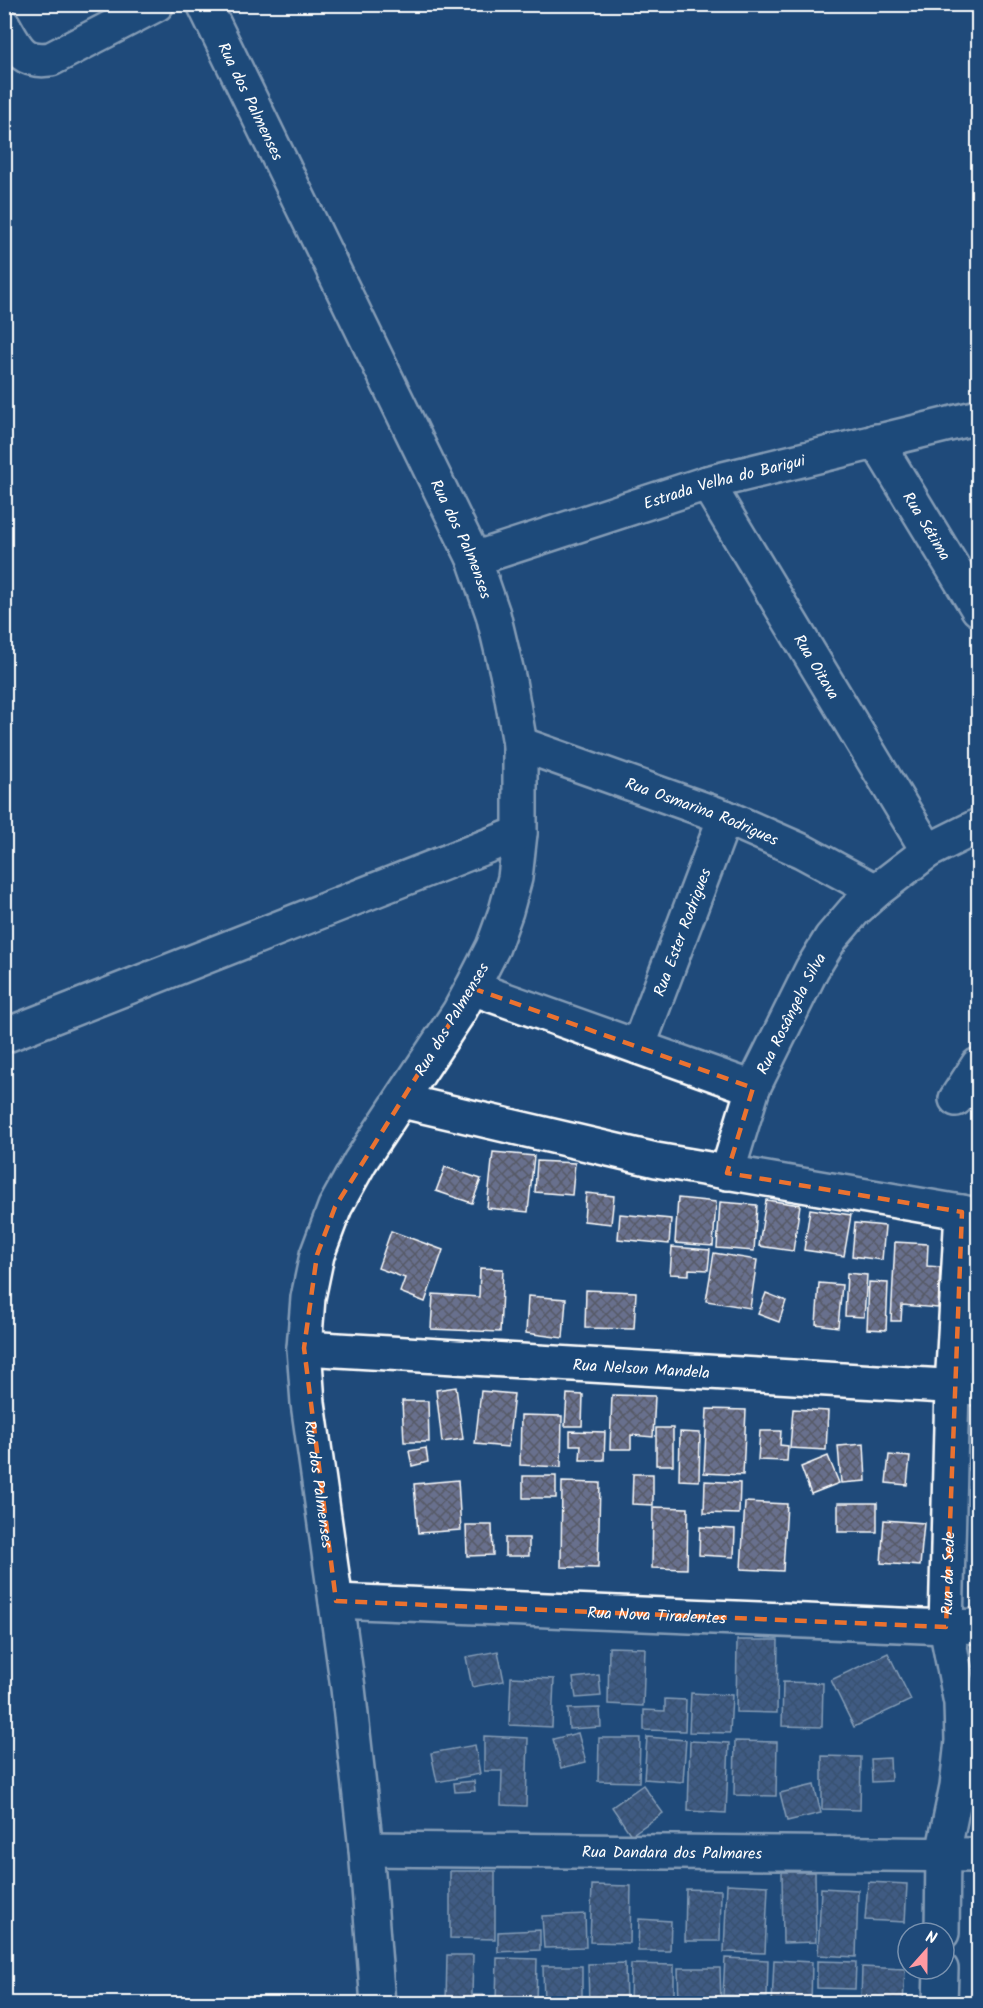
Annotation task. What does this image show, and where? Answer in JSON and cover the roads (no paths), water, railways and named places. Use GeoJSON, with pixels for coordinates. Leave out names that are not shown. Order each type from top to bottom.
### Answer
{"type":"FeatureCollection","features":[{"type":"Feature","properties":{"kind":"street"},"geometry":{"type":"LineString","coordinates":[[4,26],[17,50],[24,56],[41,60],[51,59],[157,4]]}},
{"type":"Feature","properties":{"kind":"street","name":"Rua dos Palmenses"},"geometry":{"type":"LineString","coordinates":[[204,4],[474,558],[493,614],[509,681],[520,744],[520,834],[515,878],[493,947],[472,988],[402,1101],[360,1162],[335,1207],[318,1255],[308,1298],[304,1348],[308,1403],[348,1688],[366,1849],[378,2004]]}},
{"type":"Feature","properties":{"kind":"street","name":"Estrada Velha do Barigui"},"geometry":{"type":"LineString","coordinates":[[474,558],[707,483],[978,417]]}},
{"type":"Feature","properties":{"kind":"street","name":"Rua Sétima"},"geometry":{"type":"LineString","coordinates":[[876,441],[978,609]]}},
{"type":"Feature","properties":{"kind":"street","name":"Rua Oitava"},"geometry":{"type":"LineString","coordinates":[[707,483],[928,851]]}},
{"type":"Feature","properties":{"kind":"street","name":"Rua Osmarina Rodrigues"},"geometry":{"type":"LineString","coordinates":[[520,744],[725,817],[801,850],[876,891]]}},
{"type":"Feature","properties":{"kind":"street","name":"Rua Ester Rodrigues"},"geometry":{"type":"LineString","coordinates":[[638,1047],[725,817]]}},
{"type":"Feature","properties":{"kind":"street","name":"Rua Rosângela Silva"},"geometry":{"type":"LineString","coordinates":[[472,988],[753,1088],[812,969],[831,938],[854,911],[928,851],[976,831]]}},
{"type":"Feature","properties":{"kind":"street"},"geometry":{"type":"LineString","coordinates":[[4,1036],[520,834]]}},
{"type":"Feature","properties":{"kind":"street"},"geometry":{"type":"LineString","coordinates":[[956,1099],[978,1065]]}},
{"type":"Feature","properties":{"kind":"street"},"geometry":{"type":"LineString","coordinates":[[727,1173],[753,1088]]}},
{"type":"Feature","properties":{"kind":"street"},"geometry":{"type":"LineString","coordinates":[[402,1101],[656,1160],[970,1213]]}},
{"type":"Feature","properties":{"kind":"street","name":"Rua da Sede"},"geometry":{"type":"LineString","coordinates":[[942,1921],[943,1854],[957,1786],[962,1741],[961,1703],[946,1627],[965,1388],[970,1213]]}},
{"type":"Feature","properties":{"kind":"street","name":"Rua Nelson Mandela"},"geometry":{"type":"LineString","coordinates":[[304,1348],[965,1388]]}},
{"type":"Feature","properties":{"kind":"street","name":"Rua Nova Tiradentes"},"geometry":{"type":"LineString","coordinates":[[336,1601],[946,1627],[978,1626]]}},
{"type":"Feature","properties":{"kind":"street","name":"Rua Dandara dos Palmares"},"geometry":{"type":"LineString","coordinates":[[366,1849],[978,1855]]}},
{"type":"Feature","properties":{"kind":"street"},"geometry":{"type":"LineString","coordinates":[[940,2004],[941,1981]]}}]}
